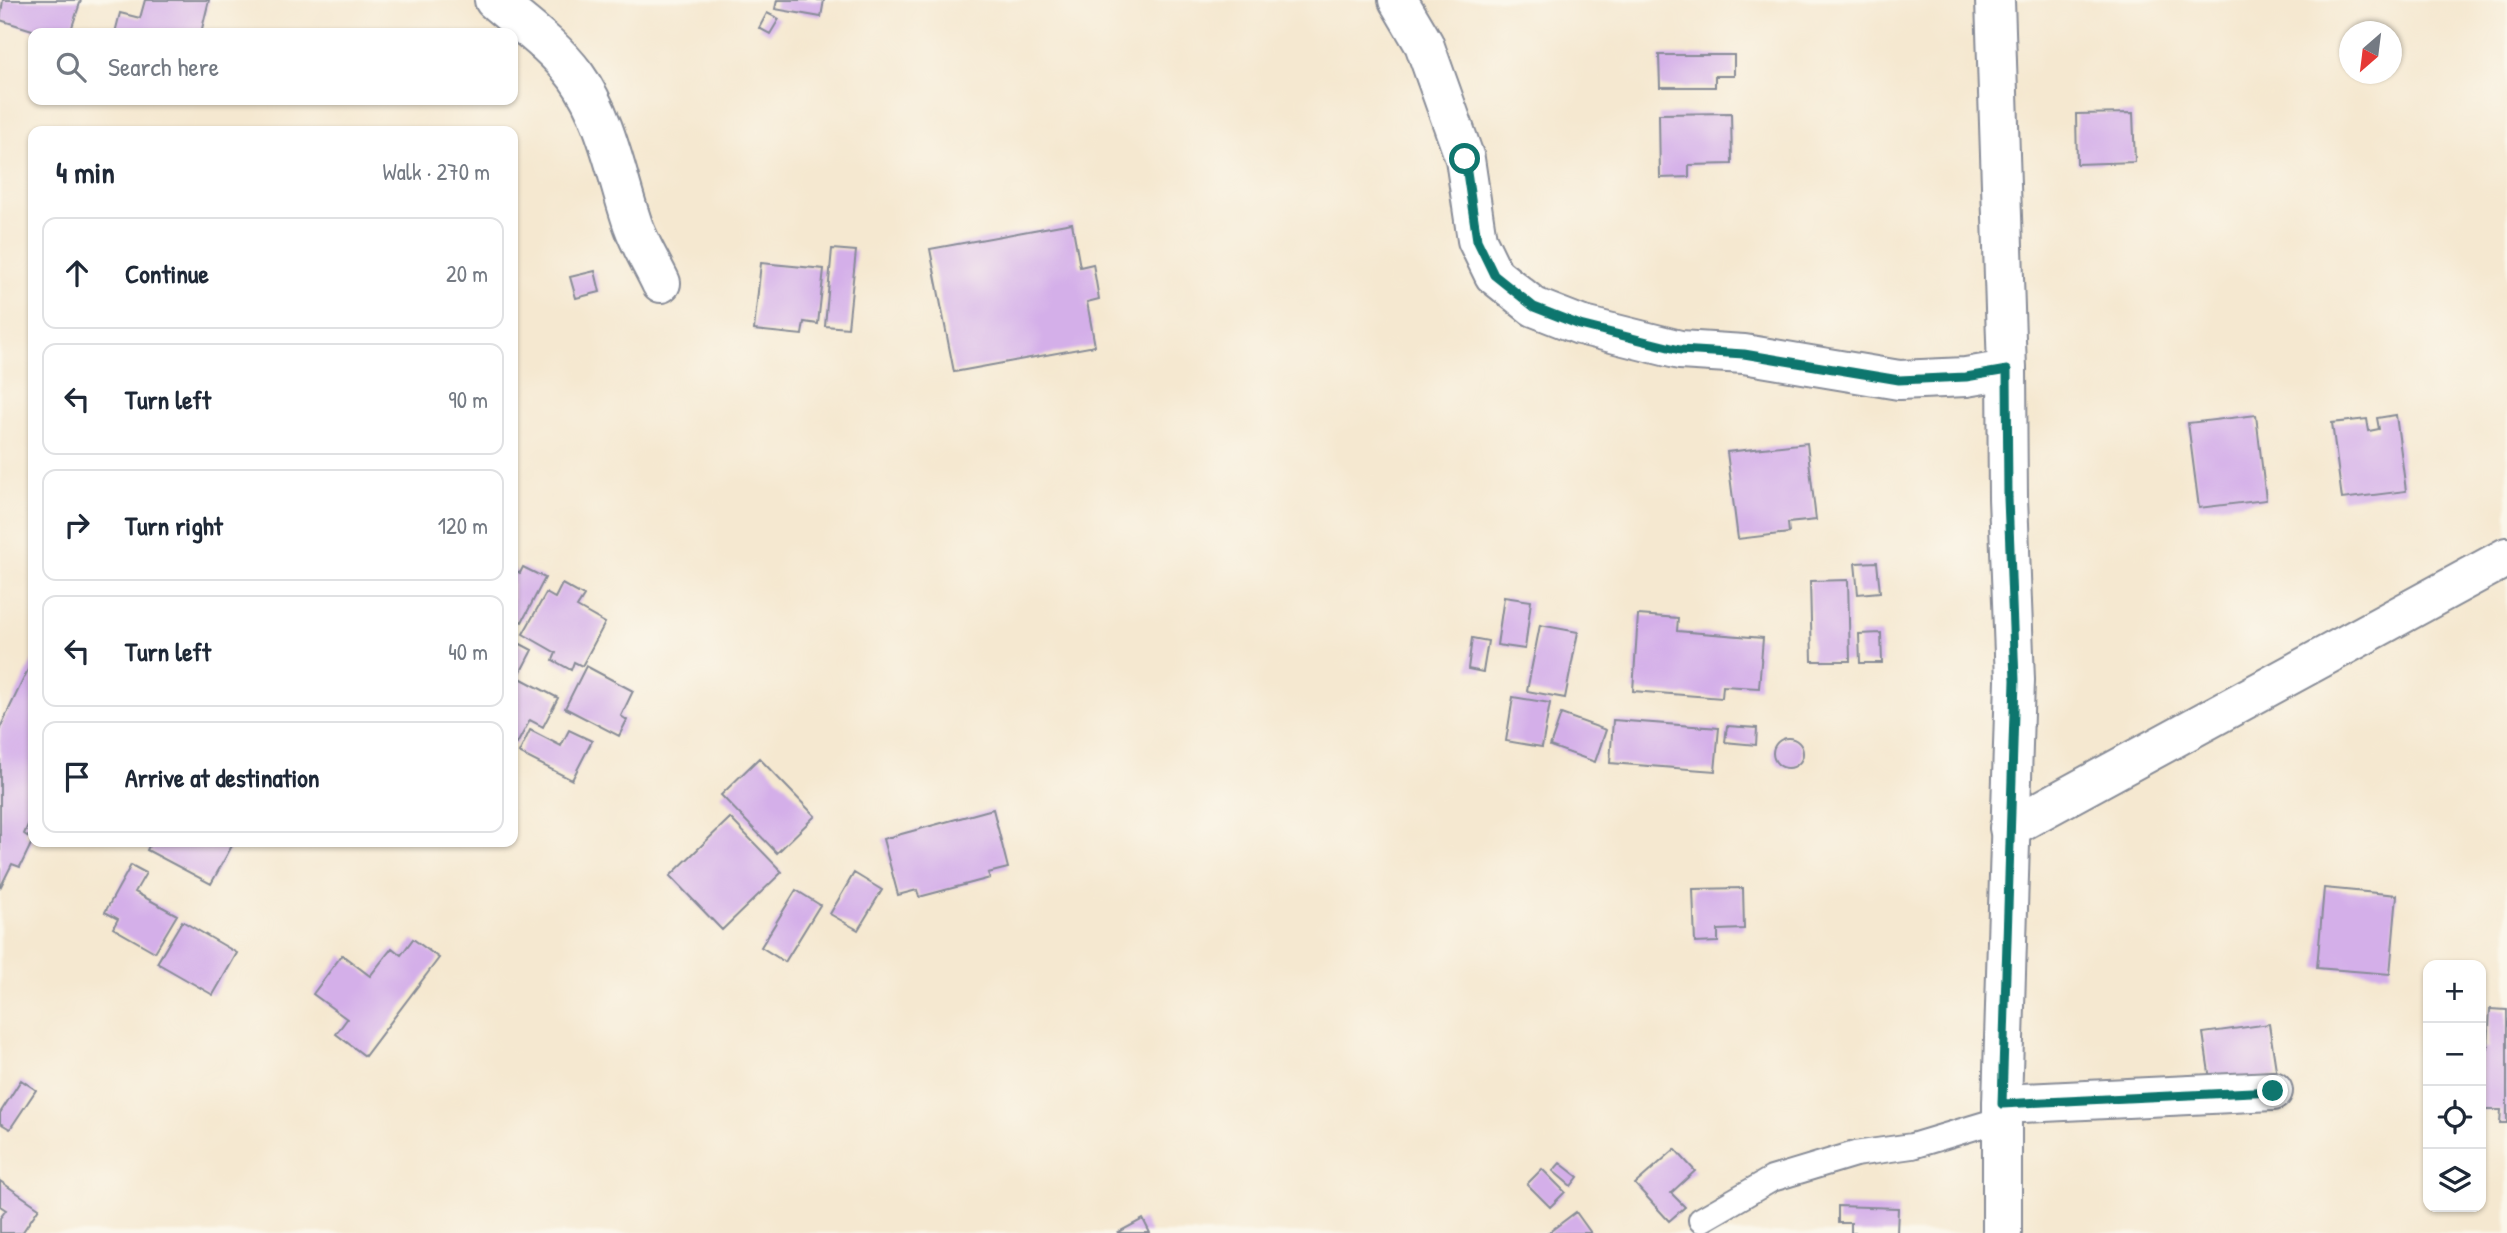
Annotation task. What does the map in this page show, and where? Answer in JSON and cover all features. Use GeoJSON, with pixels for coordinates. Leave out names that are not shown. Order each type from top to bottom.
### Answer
{"type":"FeatureCollection","features":[{"type":"Feature","properties":{"kind":"street"},"geometry":{"type":"LineString","coordinates":[[494,0],[551,47],[577,77],[591,102],[621,177],[634,226],[661,283]]}},
{"type":"Feature","properties":{"kind":"street"},"geometry":{"type":"LineString","coordinates":[[542,0],[551,47]]}},
{"type":"Feature","properties":{"kind":"street"},"geometry":{"type":"LineString","coordinates":[[1398,0],[1424,44],[1465,159],[1477,240],[1494,275],[1534,307],[1580,325],[1680,350],[1744,354],[1899,380],[1966,377],[2007,370]]}},
{"type":"Feature","properties":{"kind":"street"},"geometry":{"type":"LineString","coordinates":[[1995,0],[2015,680],[2002,1111],[2002,1233]]}},
{"type":"Feature","properties":{"kind":"street"},"geometry":{"type":"LineString","coordinates":[[2009,828],[2507,557]]}},
{"type":"Feature","properties":{"kind":"street"},"geometry":{"type":"LineString","coordinates":[[2002,1111],[2273,1091]]}},
{"type":"Feature","properties":{"kind":"lane"},"geometry":{"type":"LineString","coordinates":[[1701,1220],[1772,1179],[1855,1154],[1912,1146],[2002,1111]]}},
{"type":"Feature","properties":{"kind":"building"},"geometry":{"type":"Polygon","coordinates":[[[3,0],[81,0],[72,28],[28,29],[0,20],[3,0]]]}},
{"type":"Feature","properties":{"kind":"building"},"geometry":{"type":"Polygon","coordinates":[[[145,0],[209,0],[202,28],[116,28],[120,13],[140,18],[145,0]]]}},
{"type":"Feature","properties":{"kind":"building"},"geometry":{"type":"Polygon","coordinates":[[[777,0],[824,0],[821,17],[775,9],[777,0]]]}},
{"type":"Feature","properties":{"kind":"building"},"geometry":{"type":"Polygon","coordinates":[[[767,13],[779,19],[770,34],[759,28],[767,13]]]}},
{"type":"Feature","properties":{"kind":"building"},"geometry":{"type":"Polygon","coordinates":[[[1659,55],[1734,55],[1734,76],[1715,76],[1715,87],[1660,87],[1659,55]]]}},
{"type":"Feature","properties":{"kind":"building"},"geometry":{"type":"Polygon","coordinates":[[[1731,113],[1732,164],[1689,165],[1689,177],[1660,178],[1659,114],[1731,113]]]}},
{"type":"Feature","properties":{"kind":"building"},"geometry":{"type":"Polygon","coordinates":[[[2133,113],[2135,162],[2077,164],[2076,114],[2133,113]]]}},
{"type":"Feature","properties":{"kind":"building"},"geometry":{"type":"Polygon","coordinates":[[[1072,223],[1080,267],[1093,264],[1099,299],[1087,302],[1095,346],[954,372],[930,249],[1072,223]]]}},
{"type":"Feature","properties":{"kind":"building"},"geometry":{"type":"Polygon","coordinates":[[[832,249],[856,251],[848,328],[825,326],[832,249]]]}},
{"type":"Feature","properties":{"kind":"building"},"geometry":{"type":"Polygon","coordinates":[[[761,263],[824,269],[818,324],[804,322],[802,335],[754,330],[761,263]]]}},
{"type":"Feature","properties":{"kind":"building"},"geometry":{"type":"Polygon","coordinates":[[[595,271],[600,292],[576,298],[570,277],[595,271]]]}},
{"type":"Feature","properties":{"kind":"building"},"geometry":{"type":"Polygon","coordinates":[[[2256,415],[2266,500],[2199,508],[2188,423],[2256,415]]]}},
{"type":"Feature","properties":{"kind":"building"},"geometry":{"type":"Polygon","coordinates":[[[2396,415],[2406,491],[2342,499],[2332,423],[2367,419],[2369,431],[2379,429],[2377,418],[2396,415]]]}},
{"type":"Feature","properties":{"kind":"building"},"geometry":{"type":"Polygon","coordinates":[[[1807,443],[1816,520],[1788,523],[1789,533],[1738,539],[1727,452],[1807,443]]]}},
{"type":"Feature","properties":{"kind":"building"},"geometry":{"type":"Polygon","coordinates":[[[1877,562],[1880,592],[1858,594],[1855,563],[1877,562]]]}},
{"type":"Feature","properties":{"kind":"building"},"geometry":{"type":"Polygon","coordinates":[[[523,567],[545,578],[522,622],[518,620],[518,572],[520,573],[523,567]]]}},
{"type":"Feature","properties":{"kind":"building"},"geometry":{"type":"Polygon","coordinates":[[[1848,580],[1850,661],[1812,661],[1810,581],[1848,580]]]}},
{"type":"Feature","properties":{"kind":"building"},"geometry":{"type":"Polygon","coordinates":[[[562,584],[584,596],[577,607],[605,623],[582,666],[574,662],[571,670],[553,660],[556,653],[523,634],[546,593],[555,598],[562,584]]]}},
{"type":"Feature","properties":{"kind":"building"},"geometry":{"type":"Polygon","coordinates":[[[1504,597],[1531,601],[1525,649],[1497,645],[1504,597]]]}},
{"type":"Feature","properties":{"kind":"building"},"geometry":{"type":"Polygon","coordinates":[[[1638,615],[1678,618],[1677,631],[1763,638],[1759,688],[1723,686],[1722,698],[1633,691],[1638,615]]]}},
{"type":"Feature","properties":{"kind":"building"},"geometry":{"type":"Polygon","coordinates":[[[1540,625],[1578,632],[1565,698],[1527,691],[1540,625]]]}},
{"type":"Feature","properties":{"kind":"building"},"geometry":{"type":"Polygon","coordinates":[[[1881,633],[1882,663],[1860,663],[1859,634],[1881,633]]]}},
{"type":"Feature","properties":{"kind":"building"},"geometry":{"type":"Polygon","coordinates":[[[1472,638],[1488,641],[1483,672],[1468,669],[1472,638]]]}},
{"type":"Feature","properties":{"kind":"building"},"geometry":{"type":"Polygon","coordinates":[[[518,643],[532,650],[518,677],[518,643]]]}},
{"type":"Feature","properties":{"kind":"building"},"geometry":{"type":"Polygon","coordinates":[[[586,666],[633,691],[621,716],[627,720],[619,736],[565,708],[586,666]]]}},
{"type":"Feature","properties":{"kind":"building"},"geometry":{"type":"Polygon","coordinates":[[[28,669],[28,825],[24,834],[28,837],[30,847],[20,867],[12,864],[0,888],[0,728],[28,669]]]}},
{"type":"Feature","properties":{"kind":"building"},"geometry":{"type":"Polygon","coordinates":[[[518,677],[558,698],[543,727],[530,720],[518,742],[518,677]]]}},
{"type":"Feature","properties":{"kind":"building"},"geometry":{"type":"Polygon","coordinates":[[[1513,697],[1550,703],[1542,747],[1506,741],[1513,697]]]}},
{"type":"Feature","properties":{"kind":"building"},"geometry":{"type":"Polygon","coordinates":[[[1561,714],[1606,730],[1595,762],[1550,746],[1561,714]]]}},
{"type":"Feature","properties":{"kind":"building"},"geometry":{"type":"Polygon","coordinates":[[[1613,720],[1719,728],[1715,771],[1610,763],[1613,720]]]}},
{"type":"Feature","properties":{"kind":"building"},"geometry":{"type":"Polygon","coordinates":[[[1727,726],[1757,728],[1756,745],[1725,742],[1727,726]]]}},
{"type":"Feature","properties":{"kind":"building"},"geometry":{"type":"Polygon","coordinates":[[[530,730],[561,746],[569,730],[592,741],[572,780],[519,753],[530,730]]]}},
{"type":"Feature","properties":{"kind":"building"},"geometry":{"type":"Polygon","coordinates":[[[1788,738],[1799,742],[1803,753],[1799,764],[1788,768],[1777,764],[1773,753],[1777,742],[1788,738]]]}},
{"type":"Feature","properties":{"kind":"building"},"geometry":{"type":"Polygon","coordinates":[[[759,758],[815,816],[777,853],[721,795],[759,758]]]}},
{"type":"Feature","properties":{"kind":"building"},"geometry":{"type":"Polygon","coordinates":[[[993,809],[1008,868],[988,873],[990,878],[919,897],[917,890],[898,895],[883,839],[993,809]]]}},
{"type":"Feature","properties":{"kind":"building"},"geometry":{"type":"Polygon","coordinates":[[[730,818],[782,872],[722,930],[670,876],[730,818]]]}},
{"type":"Feature","properties":{"kind":"building"},"geometry":{"type":"Polygon","coordinates":[[[148,847],[231,847],[211,884],[147,850],[148,847]]]}},
{"type":"Feature","properties":{"kind":"building"},"geometry":{"type":"Polygon","coordinates":[[[131,865],[146,873],[135,892],[177,915],[155,952],[113,928],[118,919],[105,912],[131,865]]]}},
{"type":"Feature","properties":{"kind":"building"},"geometry":{"type":"Polygon","coordinates":[[[854,873],[882,890],[858,930],[830,914],[854,873]]]}},
{"type":"Feature","properties":{"kind":"building"},"geometry":{"type":"Polygon","coordinates":[[[1743,888],[1744,929],[1718,930],[1718,942],[1695,943],[1693,889],[1743,888]]]}},
{"type":"Feature","properties":{"kind":"building"},"geometry":{"type":"Polygon","coordinates":[[[2324,888],[2397,895],[2390,974],[2317,968],[2324,888]]]}},
{"type":"Feature","properties":{"kind":"building"},"geometry":{"type":"Polygon","coordinates":[[[796,890],[820,905],[785,962],[761,947],[796,890]]]}},
{"type":"Feature","properties":{"kind":"building"},"geometry":{"type":"Polygon","coordinates":[[[182,921],[237,953],[213,995],[157,963],[182,921]]]}},
{"type":"Feature","properties":{"kind":"building"},"geometry":{"type":"Polygon","coordinates":[[[413,939],[439,958],[365,1056],[336,1034],[347,1019],[313,994],[342,955],[370,976],[392,948],[401,955],[413,939]]]}},
{"type":"Feature","properties":{"kind":"building"},"geometry":{"type":"Polygon","coordinates":[[[2490,1009],[2507,1010],[2507,1123],[2500,1123],[2501,1110],[2486,1110],[2490,1009]]]}},
{"type":"Feature","properties":{"kind":"building"},"geometry":{"type":"Polygon","coordinates":[[[2269,1024],[2277,1076],[2211,1086],[2203,1033],[2269,1024]]]}},
{"type":"Feature","properties":{"kind":"building"},"geometry":{"type":"Polygon","coordinates":[[[21,1080],[36,1090],[10,1129],[0,1123],[0,1113],[21,1080]]]}},
{"type":"Feature","properties":{"kind":"building"},"geometry":{"type":"Polygon","coordinates":[[[1675,1149],[1695,1171],[1671,1193],[1685,1207],[1669,1221],[1635,1184],[1675,1149]]]}},
{"type":"Feature","properties":{"kind":"building"},"geometry":{"type":"Polygon","coordinates":[[[1560,1163],[1578,1177],[1571,1186],[1553,1171],[1560,1163]]]}},
{"type":"Feature","properties":{"kind":"building"},"geometry":{"type":"Polygon","coordinates":[[[1542,1169],[1565,1192],[1550,1207],[1527,1184],[1542,1169]]]}},
{"type":"Feature","properties":{"kind":"building"},"geometry":{"type":"Polygon","coordinates":[[[0,1181],[39,1208],[22,1233],[0,1233],[0,1218],[6,1210],[0,1206],[0,1181]]]}},
{"type":"Feature","properties":{"kind":"building"},"geometry":{"type":"Polygon","coordinates":[[[1838,1206],[1898,1208],[1897,1233],[1851,1233],[1851,1223],[1838,1223],[1838,1206]]]}},
{"type":"Feature","properties":{"kind":"building"},"geometry":{"type":"Polygon","coordinates":[[[1576,1212],[1591,1233],[1548,1233],[1576,1212]]]}},
{"type":"Feature","properties":{"kind":"building"},"geometry":{"type":"Polygon","coordinates":[[[1143,1219],[1150,1233],[1117,1233],[1143,1219]]]}},
{"type":"Feature","properties":{"kind":"route"},"geometry":{"type":"LineString","coordinates":[[1465,159],[1477,240],[1494,275],[1534,307],[1580,325],[1680,350],[1744,354],[1899,380],[1966,377],[2007,370],[2008,498],[2015,680],[2002,1104],[2273,1091]]}}]}
